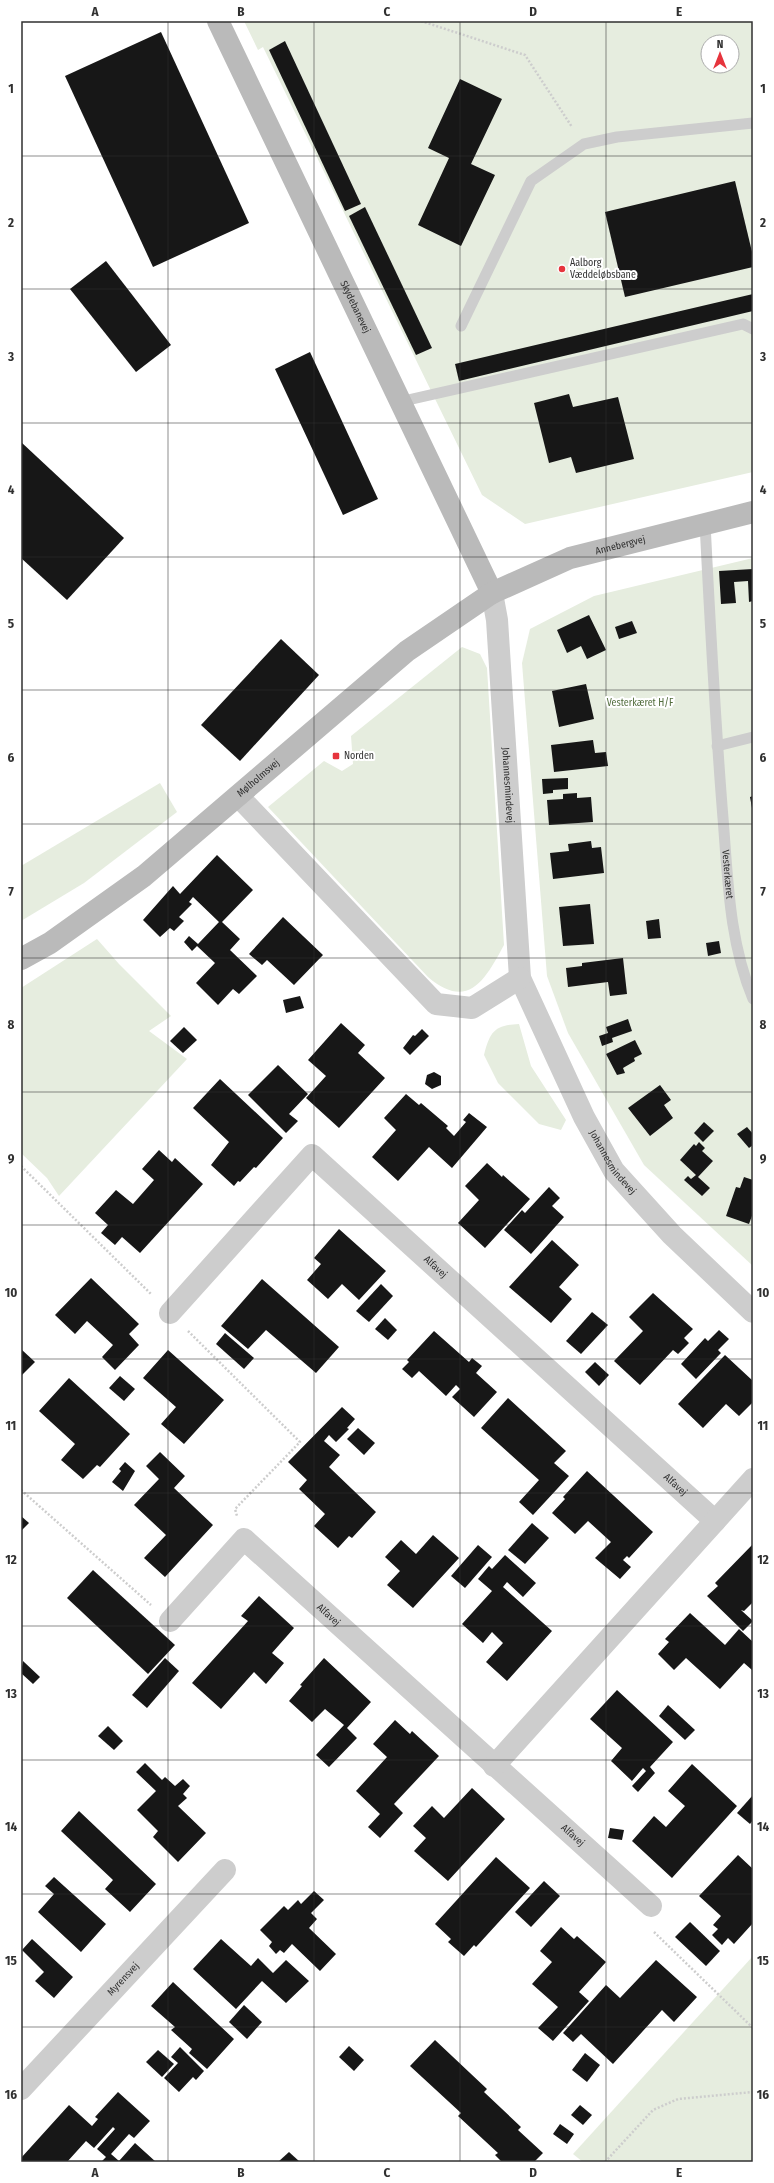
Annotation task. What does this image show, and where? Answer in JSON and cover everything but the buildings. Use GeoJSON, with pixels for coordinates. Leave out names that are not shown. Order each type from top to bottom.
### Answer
{"type":"FeatureCollection","features":[{"type":"Feature","properties":{"kind":"street","name":"Skydebanevej"},"geometry":{"type":"LineString","coordinates":[[218,21],[399,402],[492,593]]}},
{"type":"Feature","properties":{"kind":"street","name":"Annebergvej"},"geometry":{"type":"LineString","coordinates":[[492,593],[570,558],[753,512]]}},
{"type":"Feature","properties":{"kind":"street","name":"Mølholmsvej"},"geometry":{"type":"LineString","coordinates":[[21,959],[50,943],[144,876],[407,651],[492,593]]}},
{"type":"Feature","properties":{"kind":"street","name":"Johannesmindevej"},"geometry":{"type":"LineString","coordinates":[[492,593],[497,620],[520,978],[584,1117],[614,1171],[672,1236],[753,1312]]}},
{"type":"Feature","properties":{"kind":"street"},"geometry":{"type":"LineString","coordinates":[[238,796],[436,1004],[472,1008],[520,978]]}},
{"type":"Feature","properties":{"kind":"street","name":"Alfavej"},"geometry":{"type":"LineString","coordinates":[[170,1313],[312,1155],[715,1521]]}},
{"type":"Feature","properties":{"kind":"street"},"geometry":{"type":"LineString","coordinates":[[494,1766],[753,1479]]}},
{"type":"Feature","properties":{"kind":"street"},"geometry":{"type":"LineString","coordinates":[[170,1622],[244,1539]]}},
{"type":"Feature","properties":{"kind":"street","name":"Alfavej"},"geometry":{"type":"LineString","coordinates":[[244,1539],[651,1906]]}},
{"type":"Feature","properties":{"kind":"street","name":"Myrensvej"},"geometry":{"type":"LineString","coordinates":[[21,2089],[225,1870]]}},
{"type":"Feature","properties":{"kind":"lane"},"geometry":{"type":"LineString","coordinates":[[461,326],[531,181],[584,144],[617,138],[753,123]]}},
{"type":"Feature","properties":{"kind":"lane"},"geometry":{"type":"LineString","coordinates":[[399,402],[743,324],[753,329]]}},
{"type":"Feature","properties":{"kind":"lane","name":"Vesterkæret"},"geometry":{"type":"LineString","coordinates":[[705,523],[717,746],[732,927],[745,980],[753,999]]}},
{"type":"Feature","properties":{"kind":"lane"},"geometry":{"type":"LineString","coordinates":[[717,746],[753,737]]}},
{"type":"Feature","properties":{"kind":"path"},"geometry":{"type":"LineString","coordinates":[[421,21],[525,55],[584,144]]}},
{"type":"Feature","properties":{"kind":"path"},"geometry":{"type":"LineString","coordinates":[[21,1166],[300,1442],[235,1509],[244,1539]]}},
{"type":"Feature","properties":{"kind":"path"},"geometry":{"type":"LineString","coordinates":[[21,1490],[170,1622]]}},
{"type":"Feature","properties":{"kind":"path"},"geometry":{"type":"LineString","coordinates":[[651,1906],[649,1927],[753,2028]]}},
{"type":"Feature","properties":{"kind":"path"},"geometry":{"type":"LineString","coordinates":[[605,2162],[653,2110],[678,2099],[753,2092]]}},
{"type":"Feature","properties":{"kind":"green space","name":"Aalborg Væddeløbsbane"},"geometry":{"type":"Polygon","coordinates":[[[244,21],[753,21],[753,472],[525,524],[482,495],[263,47],[258,50],[244,21]]]}},
{"type":"Feature","properties":{"kind":"green space","name":"Vesterkæret H/F"},"geometry":{"type":"Polygon","coordinates":[[[753,558],[753,1266],[644,1165],[568,1033],[547,976],[522,663],[530,629],[594,596],[753,558]]]}},
{"type":"Feature","properties":{"kind":"green space"},"geometry":{"type":"Polygon","coordinates":[[[462,647],[480,654],[487,668],[504,945],[483,979],[475,986],[465,991],[455,991],[442,987],[428,977],[268,807],[324,761],[342,771],[353,764],[351,736],[462,647]]]}},
{"type":"Feature","properties":{"kind":"green space"},"geometry":{"type":"Polygon","coordinates":[[[160,783],[177,812],[84,883],[21,921],[21,866],[160,783]]]}},
{"type":"Feature","properties":{"kind":"green space"},"geometry":{"type":"Polygon","coordinates":[[[97,939],[119,964],[171,1016],[149,1031],[187,1059],[59,1196],[47,1178],[21,1153],[21,988],[97,939]]]}},
{"type":"Feature","properties":{"kind":"green space"},"geometry":{"type":"Polygon","coordinates":[[[519,1024],[531,1066],[566,1120],[561,1130],[539,1124],[498,1083],[484,1055],[488,1041],[494,1031],[504,1026],[519,1024]]]}},
{"type":"Feature","properties":{"kind":"green space"},"geometry":{"type":"Polygon","coordinates":[[[753,1956],[753,2162],[583,2162],[573,2154],[753,1956]]]}},
{"type":"Feature","properties":{"kind":"place","name":"Aalborg Væddeløbsbane"},"geometry":{"type":"Point","coordinates":[562,269]}},
{"type":"Feature","properties":{"kind":"place","name":"Norden"},"geometry":{"type":"Point","coordinates":[336,756]}}]}
